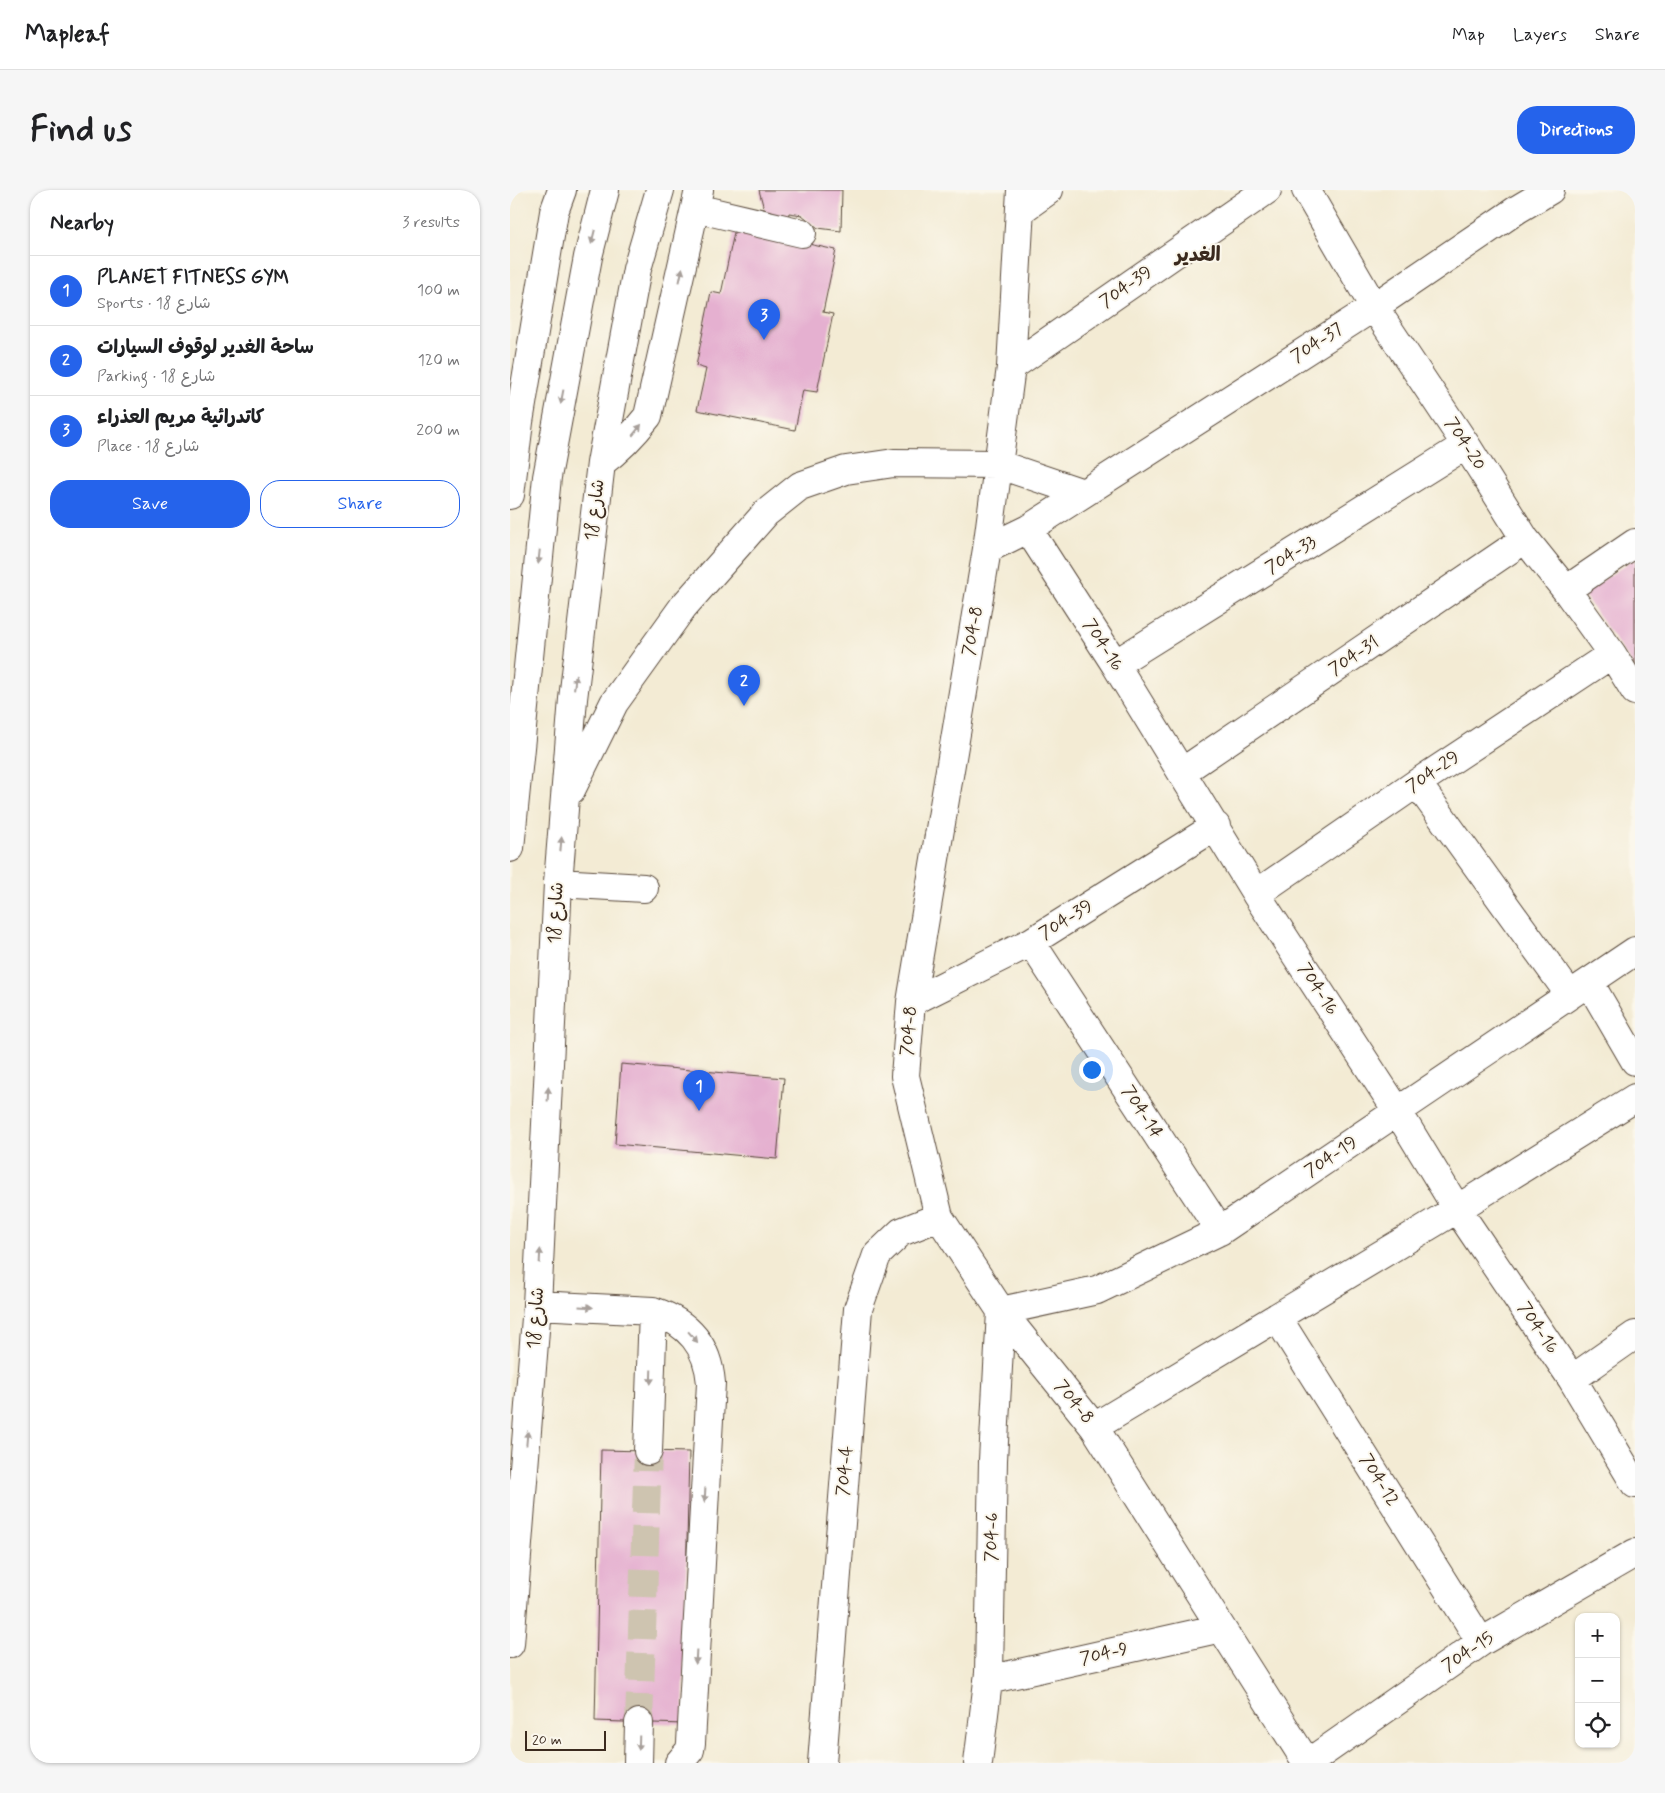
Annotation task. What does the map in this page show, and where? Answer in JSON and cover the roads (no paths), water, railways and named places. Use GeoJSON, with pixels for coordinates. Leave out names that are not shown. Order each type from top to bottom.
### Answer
{"type":"FeatureCollection","features":[{"type":"Feature","properties":{"kind":"street"},"geometry":{"type":"LineString","coordinates":[[510,495],[519,422],[554,212],[562,190]]}},
{"type":"Feature","properties":{"kind":"street"},"geometry":{"type":"LineString","coordinates":[[510,848],[547,477],[588,257],[605,190]]}},
{"type":"Feature","properties":{"kind":"street","name":"شارع 18"},"geometry":{"type":"LineString","coordinates":[[510,1644],[537,1305],[558,883],[572,699],[601,463],[637,269],[660,190]]}},
{"type":"Feature","properties":{"kind":"street"},"geometry":{"type":"LineString","coordinates":[[1021,200],[1049,190]]}},
{"type":"Feature","properties":{"kind":"street","name":"704-39"},"geometry":{"type":"LineString","coordinates":[[1011,367],[1267,190]]}},
{"type":"Feature","properties":{"kind":"street","name":"704-20"},"geometry":{"type":"LineString","coordinates":[[1306,190],[1374,307],[1466,445],[1525,539],[1566,590],[1612,654],[1635,690]]}},
{"type":"Feature","properties":{"kind":"street","name":"704-37"},"geometry":{"type":"LineString","coordinates":[[1028,529],[1374,307],[1512,200],[1550,190]]}},
{"type":"Feature","properties":{"kind":"street"},"geometry":{"type":"LineString","coordinates":[[601,463],[617,452],[648,416],[697,199],[802,233]]}},
{"type":"Feature","properties":{"kind":"street","name":"704-8"},"geometry":{"type":"LineString","coordinates":[[1021,200],[1011,367],[987,549],[911,1002],[905,1076],[938,1217],[1001,1311],[1094,1426],[1307,1763]]}},
{"type":"Feature","properties":{"kind":"street","name":"704-33"},"geometry":{"type":"LineString","coordinates":[[1115,664],[1466,445]]}},
{"type":"Feature","properties":{"kind":"street"},"geometry":{"type":"LineString","coordinates":[[564,803],[614,703],[683,607],[766,513],[800,486],[846,470],[894,463],[997,464],[1083,493]]}},
{"type":"Feature","properties":{"kind":"street"},"geometry":{"type":"LineString","coordinates":[[987,549],[1028,529]]}},
{"type":"Feature","properties":{"kind":"street","name":"704-16"},"geometry":{"type":"LineString","coordinates":[[1028,529],[1115,664],[1256,894],[1398,1112],[1457,1209],[1572,1379],[1635,1484]]}},
{"type":"Feature","properties":{"kind":"street","name":"704-31"},"geometry":{"type":"LineString","coordinates":[[1182,772],[1525,539]]}},
{"type":"Feature","properties":{"kind":"street"},"geometry":{"type":"LineString","coordinates":[[1566,590],[1635,543]]}},
{"type":"Feature","properties":{"kind":"street","name":"704-29"},"geometry":{"type":"LineString","coordinates":[[1256,894],[1417,783],[1612,654]]}},
{"type":"Feature","properties":{"kind":"street"},"geometry":{"type":"LineString","coordinates":[[1417,783],[1635,1061]]}},
{"type":"Feature","properties":{"kind":"street","name":"704-39"},"geometry":{"type":"LineString","coordinates":[[911,1002],[1031,942],[1216,826]]}},
{"type":"Feature","properties":{"kind":"street"},"geometry":{"type":"LineString","coordinates":[[558,883],[644,888]]}},
{"type":"Feature","properties":{"kind":"street","name":"704-14"},"geometry":{"type":"LineString","coordinates":[[1031,942],[1220,1232]]}},
{"type":"Feature","properties":{"kind":"street","name":"704-19"},"geometry":{"type":"LineString","coordinates":[[1001,1311],[1097,1290],[1220,1232],[1635,951]]}},
{"type":"Feature","properties":{"kind":"street"},"geometry":{"type":"LineString","coordinates":[[1094,1426],[1457,1209],[1635,1098]]}},
{"type":"Feature","properties":{"kind":"street","name":"704-4"},"geometry":{"type":"LineString","coordinates":[[822,1763],[858,1309],[877,1255],[901,1232],[938,1217]]}},
{"type":"Feature","properties":{"kind":"street"},"geometry":{"type":"LineString","coordinates":[[537,1305],[653,1311],[665,1314],[679,1323],[693,1336],[703,1349],[709,1365],[710,1384],[692,1743],[690,1750],[679,1763]]}},
{"type":"Feature","properties":{"kind":"street"},"geometry":{"type":"LineString","coordinates":[[648,1451],[653,1311]]}},
{"type":"Feature","properties":{"kind":"street","name":"704-6"},"geometry":{"type":"LineString","coordinates":[[978,1763],[988,1680],[993,1460],[1001,1311]]}},
{"type":"Feature","properties":{"kind":"street","name":"704-12"},"geometry":{"type":"LineString","coordinates":[[1277,1317],[1481,1642]]}},
{"type":"Feature","properties":{"kind":"street"},"geometry":{"type":"LineString","coordinates":[[1572,1379],[1635,1335]]}},
{"type":"Feature","properties":{"kind":"street","name":"704-15"},"geometry":{"type":"LineString","coordinates":[[1307,1763],[1481,1642],[1635,1553]]}},
{"type":"Feature","properties":{"kind":"street","name":"704-9"},"geometry":{"type":"LineString","coordinates":[[988,1680],[1221,1628]]}},
{"type":"Feature","properties":{"kind":"street"},"geometry":{"type":"LineString","coordinates":[[638,1763],[639,1722]]}},
{"type":"Feature","properties":{"kind":"tunnel"},"geometry":{"type":"LineString","coordinates":[[639,1723],[648,1451]]}},
{"type":"Feature","properties":{"kind":"place","name":"كاتدرائية مريم العذراء"},"geometry":{"type":"Point","coordinates":[764,340]}},
{"type":"Feature","properties":{"kind":"place","name":"ساحة الغدير لوقوف السيارات"},"geometry":{"type":"Point","coordinates":[744,706]}},
{"type":"Feature","properties":{"kind":"place","name":"PLANET FITNESS GYM"},"geometry":{"type":"Point","coordinates":[699,1111]}},
{"type":"Feature","properties":{"kind":"district","name":"الغدير"},"geometry":{"type":"Point","coordinates":[1198,255]}}]}
